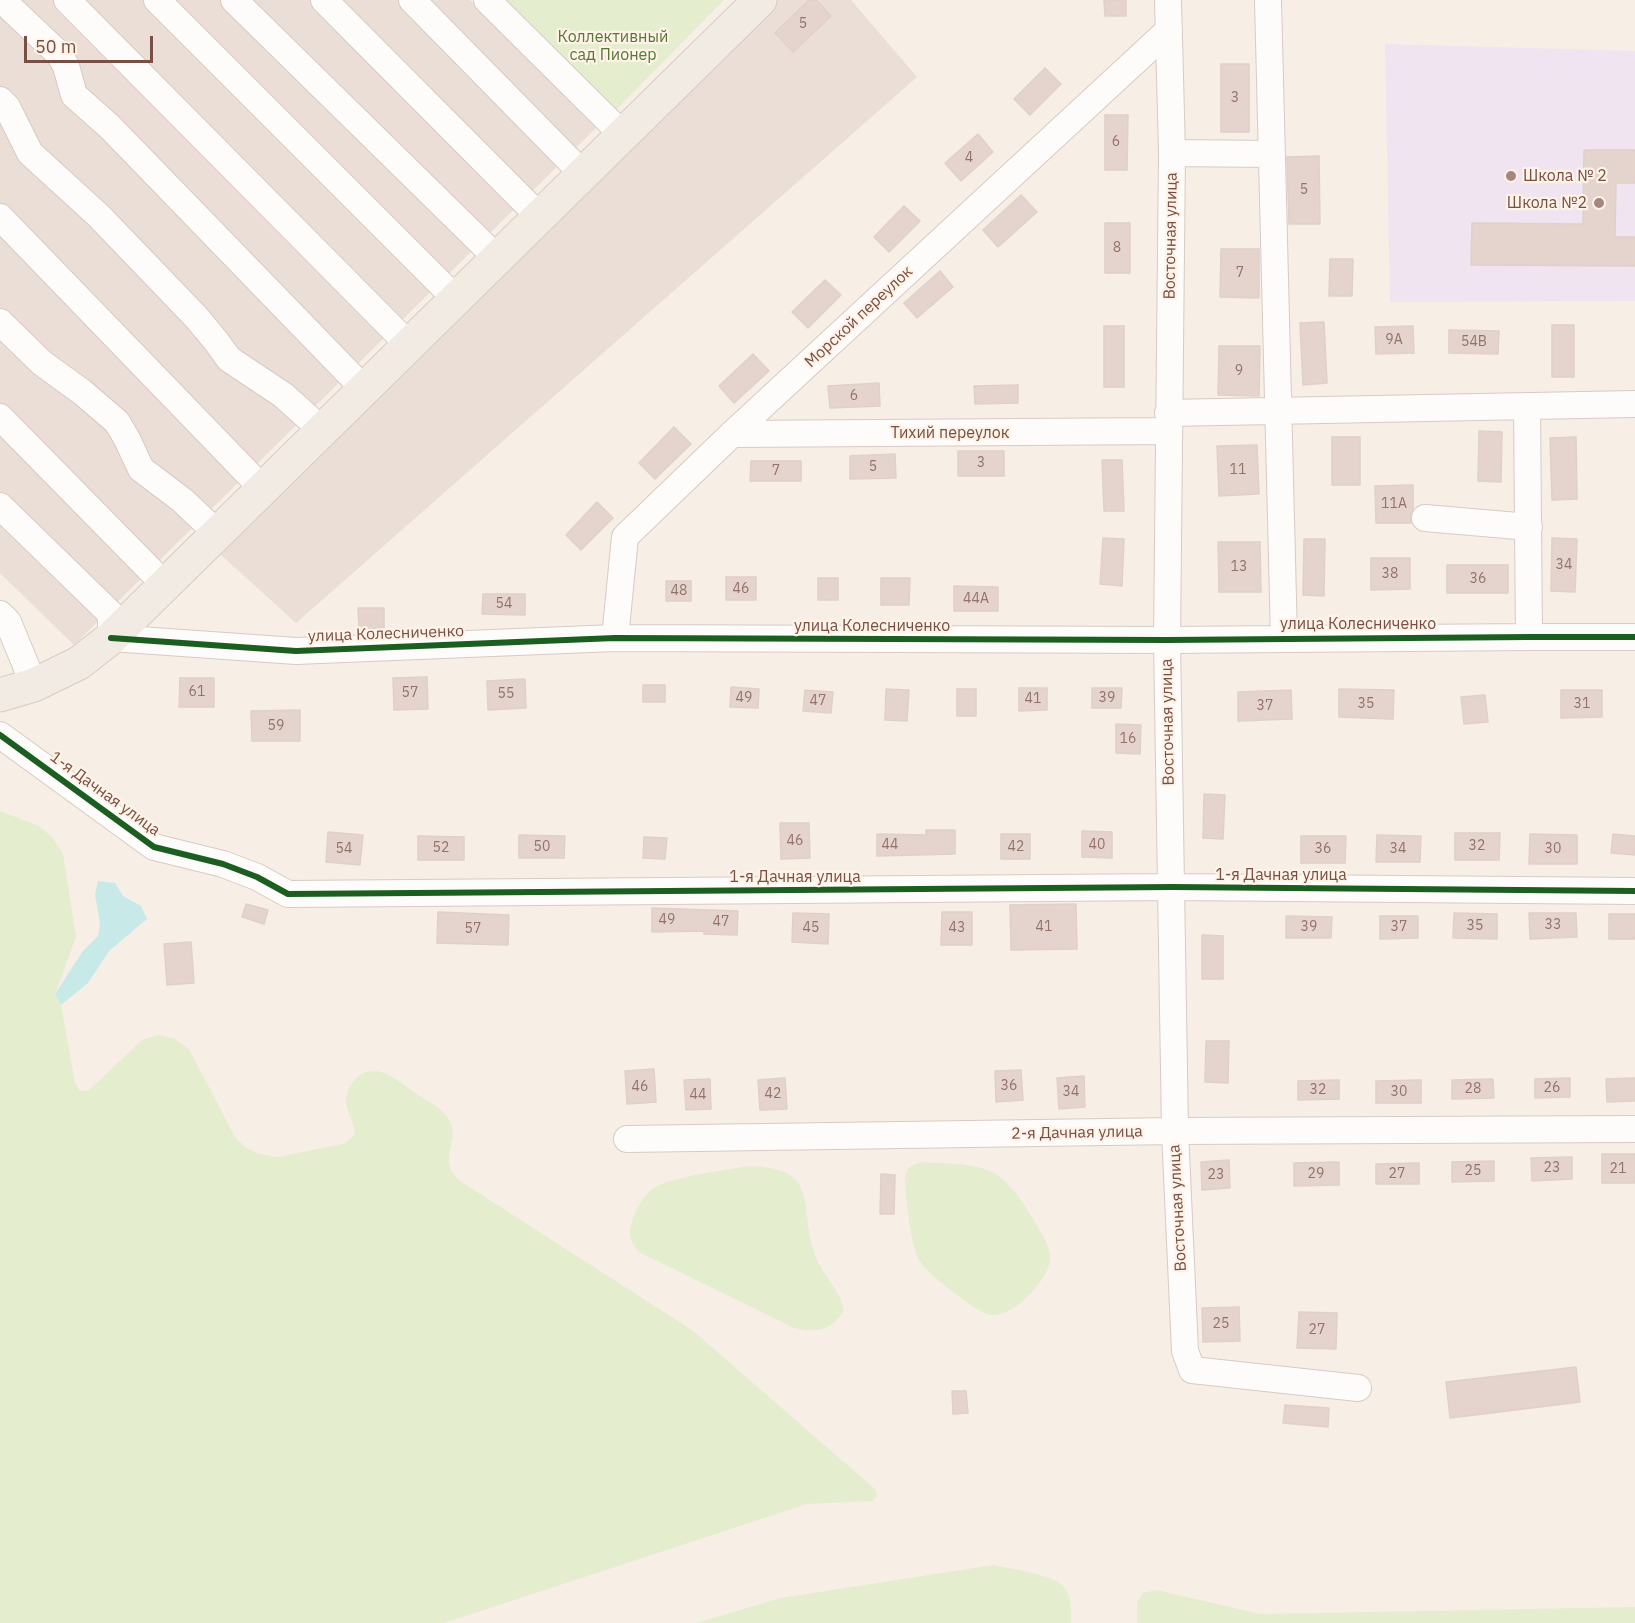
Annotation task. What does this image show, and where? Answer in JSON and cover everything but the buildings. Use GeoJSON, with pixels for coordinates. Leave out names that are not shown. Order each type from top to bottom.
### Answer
{"type":"FeatureCollection","features":[{"type":"Feature","properties":{"kind":"main road"},"geometry":{"type":"LineString","coordinates":[[0,695],[34,685],[79,663],[111,638],[760,0]]}},
{"type":"Feature","properties":{"kind":"street"},"geometry":{"type":"LineString","coordinates":[[2,0],[60,55],[66,66],[74,95],[110,127],[364,389]]}},
{"type":"Feature","properties":{"kind":"street"},"geometry":{"type":"LineString","coordinates":[[67,0],[409,345]]}},
{"type":"Feature","properties":{"kind":"street"},"geometry":{"type":"LineString","coordinates":[[157,0],[456,298]]}},
{"type":"Feature","properties":{"kind":"street"},"geometry":{"type":"LineString","coordinates":[[234,0],[497,258]]}},
{"type":"Feature","properties":{"kind":"street"},"geometry":{"type":"LineString","coordinates":[[324,0],[540,217]]}},
{"type":"Feature","properties":{"kind":"street"},"geometry":{"type":"LineString","coordinates":[[412,0],[583,174]]}},
{"type":"Feature","properties":{"kind":"street"},"geometry":{"type":"LineString","coordinates":[[487,0],[623,135]]}},
{"type":"Feature","properties":{"kind":"street","name":"Восточная улица"},"geometry":{"type":"LineString","coordinates":[[1168,0],[1172,153],[1167,640],[1175,1131],[1185,1351],[1192,1370],[1358,1388]]}},
{"type":"Feature","properties":{"kind":"street"},"geometry":{"type":"LineString","coordinates":[[1268,0],[1284,638]]}},
{"type":"Feature","properties":{"kind":"street","name":"Морской переулок"},"geometry":{"type":"LineString","coordinates":[[615,638],[625,537],[732,434],[1169,30]]}},
{"type":"Feature","properties":{"kind":"street"},"geometry":{"type":"LineString","coordinates":[[0,100],[7,107],[30,153],[99,216],[196,318],[228,359],[283,395],[322,430]]}},
{"type":"Feature","properties":{"kind":"street"},"geometry":{"type":"LineString","coordinates":[[1172,153],[1272,154]]}},
{"type":"Feature","properties":{"kind":"street"},"geometry":{"type":"LineString","coordinates":[[0,217],[263,489]]}},
{"type":"Feature","properties":{"kind":"street"},"geometry":{"type":"LineString","coordinates":[[0,322],[42,363],[82,392],[117,422],[141,469],[182,500],[217,533]]}},
{"type":"Feature","properties":{"kind":"street","name":"Тихий переулок"},"geometry":{"type":"LineString","coordinates":[[732,434],[1168,422],[1278,410],[1635,404]]}},
{"type":"Feature","properties":{"kind":"street"},"geometry":{"type":"LineString","coordinates":[[1527,406],[1529,636]]}},
{"type":"Feature","properties":{"kind":"street"},"geometry":{"type":"LineString","coordinates":[[0,417],[165,585]]}},
{"type":"Feature","properties":{"kind":"street"},"geometry":{"type":"LineString","coordinates":[[0,506],[111,614],[111,638]]}},
{"type":"Feature","properties":{"kind":"street"},"geometry":{"type":"LineString","coordinates":[[1425,518],[1528,527]]}},
{"type":"Feature","properties":{"kind":"street"},"geometry":{"type":"LineString","coordinates":[[0,614],[8,622],[34,685]]}},
{"type":"Feature","properties":{"kind":"street","name":"улица Колесниченко"},"geometry":{"type":"LineString","coordinates":[[111,638],[296,651],[615,638],[1167,640],[1635,637]]}},
{"type":"Feature","properties":{"kind":"street","name":"1-я Дачная улица"},"geometry":{"type":"LineString","coordinates":[[0,735],[154,847],[223,864],[257,877],[288,894],[1172,887],[1635,891]]}},
{"type":"Feature","properties":{"kind":"street","name":"2-я Дачная улица"},"geometry":{"type":"LineString","coordinates":[[627,1139],[1175,1131],[1635,1129]]}},
{"type":"Feature","properties":{"kind":"shaded area"},"geometry":{"type":"Polygon","coordinates":[[[0,0],[470,0],[599,125],[74,645],[0,573],[0,0]]]}},
{"type":"Feature","properties":{"kind":"shaded area"},"geometry":{"type":"Polygon","coordinates":[[[765,0],[851,0],[917,77],[296,623],[219,553],[765,0]]]}},
{"type":"Feature","properties":{"kind":"shaded area","name":"Школа № 2"},"geometry":{"type":"Polygon","coordinates":[[[1385,44],[1635,51],[1635,301],[1390,302],[1385,44]]]}},
{"type":"Feature","properties":{"kind":"green space","name":"Коллективный сад Пионер"},"geometry":{"type":"Polygon","coordinates":[[[500,0],[724,0],[614,112],[500,0]]]}},
{"type":"Feature","properties":{"kind":"green space"},"geometry":{"type":"Polygon","coordinates":[[[0,811],[39,826],[53,838],[63,854],[76,937],[55,994],[61,1005],[75,1083],[80,1091],[89,1090],[142,1040],[157,1035],[173,1038],[189,1049],[235,1137],[246,1148],[260,1154],[278,1157],[346,1143],[355,1134],[346,1103],[349,1088],[353,1082],[361,1075],[377,1071],[393,1078],[444,1113],[452,1128],[449,1163],[460,1181],[692,1330],[875,1489],[877,1496],[872,1501],[807,1504],[444,1623],[0,1623],[0,811]]]}},
{"type":"Feature","properties":{"kind":"green space"},"geometry":{"type":"Polygon","coordinates":[[[920,1162],[966,1165],[992,1172],[1014,1191],[1040,1230],[1049,1251],[1049,1265],[1038,1285],[1009,1311],[999,1315],[990,1315],[975,1308],[937,1279],[918,1259],[907,1207],[905,1179],[909,1167],[920,1162]]]}},
{"type":"Feature","properties":{"kind":"green space"},"geometry":{"type":"Polygon","coordinates":[[[750,1166],[773,1168],[788,1174],[798,1183],[803,1194],[816,1257],[839,1295],[844,1310],[840,1317],[823,1329],[794,1328],[639,1252],[631,1240],[633,1218],[644,1197],[654,1188],[686,1177],[750,1166]]]}},
{"type":"Feature","properties":{"kind":"green space"},"geometry":{"type":"Polygon","coordinates":[[[993,1565],[1059,1582],[1068,1595],[1071,1623],[696,1623],[781,1598],[993,1565]]]}},
{"type":"Feature","properties":{"kind":"green space"},"geometry":{"type":"Polygon","coordinates":[[[1157,1590],[1260,1614],[1635,1607],[1635,1623],[1137,1623],[1137,1602],[1143,1593],[1157,1590]]]}},
{"type":"Feature","properties":{"kind":"water"},"geometry":{"type":"Polygon","coordinates":[[[98,881],[115,883],[123,896],[141,906],[147,919],[109,951],[88,983],[61,1005],[55,994],[83,951],[98,936],[100,923],[95,895],[98,881]]]}},
{"type":"Feature","properties":{"kind":"cycle path"},"geometry":{"type":"LineString","coordinates":[[111,638],[296,651],[615,638],[1167,640],[1635,637]]}},
{"type":"Feature","properties":{"kind":"cycle path"},"geometry":{"type":"LineString","coordinates":[[0,735],[154,847],[223,864],[257,877],[288,894],[1172,887],[1635,891]]}},
{"type":"Feature","properties":{"kind":"place","name":"Школа № 2"},"geometry":{"type":"Point","coordinates":[1511,176]}},
{"type":"Feature","properties":{"kind":"place","name":"Школа №2"},"geometry":{"type":"Point","coordinates":[1599,203]}}]}
